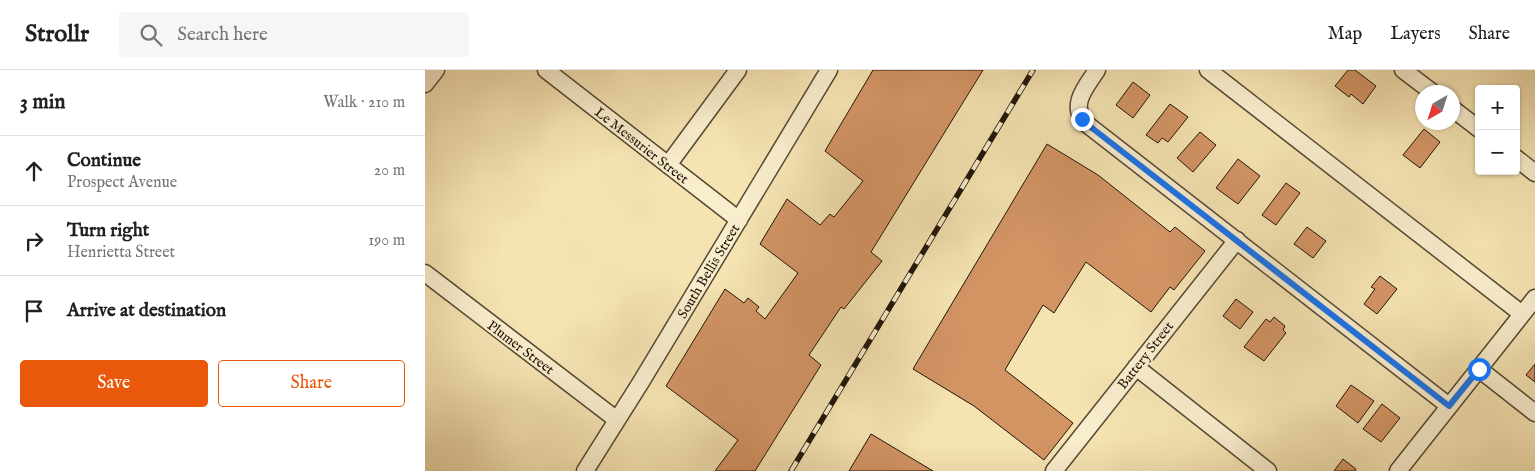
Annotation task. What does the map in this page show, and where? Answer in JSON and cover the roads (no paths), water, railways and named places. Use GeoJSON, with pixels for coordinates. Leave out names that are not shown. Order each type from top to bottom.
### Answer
{"type":"FeatureCollection","features":[{"type":"Feature","properties":{"kind":"street"},"geometry":{"type":"LineString","coordinates":[[425,84],[436,70]]}},
{"type":"Feature","properties":{"kind":"street","name":"Le Messurier Street"},"geometry":{"type":"LineString","coordinates":[[545,70],[739,220]]}},
{"type":"Feature","properties":{"kind":"street"},"geometry":{"type":"LineString","coordinates":[[668,165],[738,70]]}},
{"type":"Feature","properties":{"kind":"street","name":"South Bellis Street"},"geometry":{"type":"LineString","coordinates":[[585,471],[829,70]]}},
{"type":"Feature","properties":{"kind":"street"},"geometry":{"type":"LineString","coordinates":[[1097,70],[1079,100],[1079,114],[1084,122],[1449,406]]}},
{"type":"Feature","properties":{"kind":"street"},"geometry":{"type":"LineString","coordinates":[[1208,70],[1523,314]]}},
{"type":"Feature","properties":{"kind":"street"},"geometry":{"type":"LineString","coordinates":[[1403,70],[1423,85]]}},
{"type":"Feature","properties":{"kind":"street"},"geometry":{"type":"LineString","coordinates":[[1460,114],[1475,126]]}},
{"type":"Feature","properties":{"kind":"street"},"geometry":{"type":"LineString","coordinates":[[1520,161],[1535,172]]}},
{"type":"Feature","properties":{"kind":"street","name":"Battery Street"},"geometry":{"type":"LineString","coordinates":[[1054,471],[1237,240]]}},
{"type":"Feature","properties":{"kind":"street","name":"Plumer Street"},"geometry":{"type":"LineString","coordinates":[[425,273],[617,420]]}},
{"type":"Feature","properties":{"kind":"street"},"geometry":{"type":"LineString","coordinates":[[1398,471],[1535,298]]}},
{"type":"Feature","properties":{"kind":"street"},"geometry":{"type":"LineString","coordinates":[[1136,367],[1268,471]]}},
{"type":"Feature","properties":{"kind":"street"},"geometry":{"type":"LineString","coordinates":[[1479,369],[1535,413]]}},
{"type":"Feature","properties":{"kind":"railway"},"geometry":{"type":"LineString","coordinates":[[791,471],[1033,70]]}}]}
